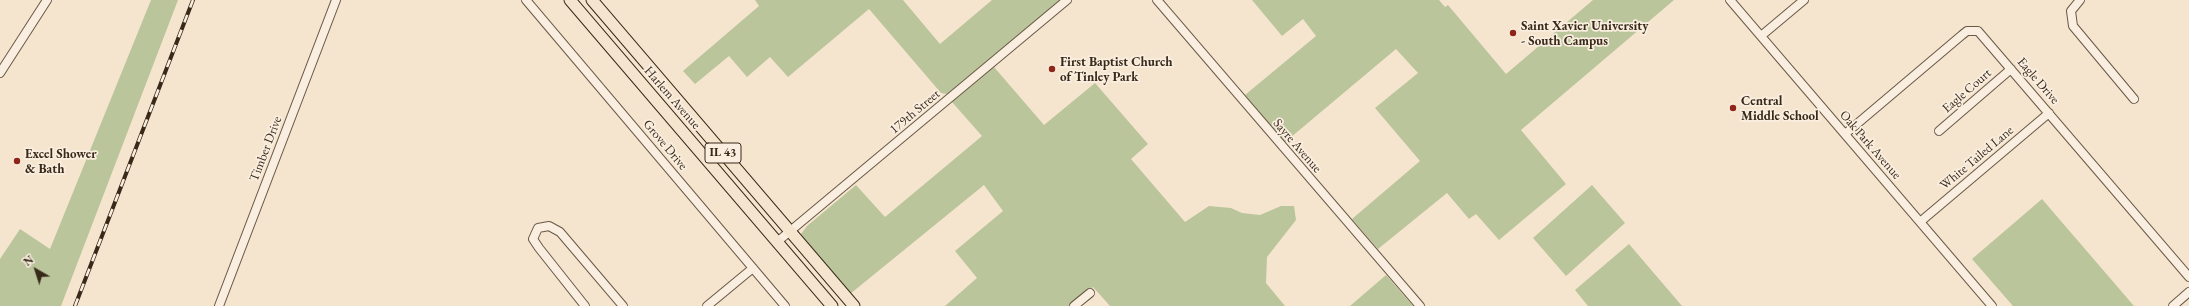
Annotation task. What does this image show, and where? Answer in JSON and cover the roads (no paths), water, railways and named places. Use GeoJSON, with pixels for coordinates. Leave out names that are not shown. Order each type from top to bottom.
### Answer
{"type":"FeatureCollection","features":[{"type":"Feature","properties":{"kind":"main road","name":"Harlem Avenue"},"geometry":{"type":"LineString","coordinates":[[570,0],[832,306]]}},
{"type":"Feature","properties":{"kind":"main road","name":"Harlem Avenue"},"geometry":{"type":"LineString","coordinates":[[592,0],[854,306]]}},
{"type":"Feature","properties":{"kind":"main road"},"geometry":{"type":"LineString","coordinates":[[627,67],[640,56]]}},
{"type":"Feature","properties":{"kind":"street"},"geometry":{"type":"LineString","coordinates":[[0,73],[48,0]]}},
{"type":"Feature","properties":{"kind":"street","name":"Timber Drive"},"geometry":{"type":"LineString","coordinates":[[219,306],[336,0]]}},
{"type":"Feature","properties":{"kind":"street","name":"Grove Drive"},"geometry":{"type":"LineString","coordinates":[[526,0],[785,306]]}},
{"type":"Feature","properties":{"kind":"street","name":"179th Street"},"geometry":{"type":"LineString","coordinates":[[777,242],[1067,0]]}},
{"type":"Feature","properties":{"kind":"street","name":"Sayre Avenue"},"geometry":{"type":"LineString","coordinates":[[1157,0],[1420,306]]}},
{"type":"Feature","properties":{"kind":"street","name":"Oak Park Avenue"},"geometry":{"type":"LineString","coordinates":[[1730,0],[1992,306]]}},
{"type":"Feature","properties":{"kind":"street"},"geometry":{"type":"LineString","coordinates":[[1761,36],[1804,0]]}},
{"type":"Feature","properties":{"kind":"street"},"geometry":{"type":"LineString","coordinates":[[2080,0],[2071,11],[2073,26],[2134,99]]}},
{"type":"Feature","properties":{"kind":"street","name":"Eagle Drive"},"geometry":{"type":"LineString","coordinates":[[1845,134],[1967,31],[1973,30],[1981,34],[2012,69],[2189,277]]}},
{"type":"Feature","properties":{"kind":"street","name":"Eagle Court"},"geometry":{"type":"LineString","coordinates":[[1939,131],[2012,69]]}},
{"type":"Feature","properties":{"kind":"street","name":"White Tailed Lane"},"geometry":{"type":"LineString","coordinates":[[1920,222],[2050,113]]}},
{"type":"Feature","properties":{"kind":"street"},"geometry":{"type":"LineString","coordinates":[[585,306],[533,240],[538,228],[549,226],[560,232],[623,306]]}},
{"type":"Feature","properties":{"kind":"street"},"geometry":{"type":"LineString","coordinates":[[707,306],[753,268]]}},
{"type":"Feature","properties":{"kind":"street"},"geometry":{"type":"LineString","coordinates":[[2173,306],[2189,292]]}},
{"type":"Feature","properties":{"kind":"street"},"geometry":{"type":"LineString","coordinates":[[1074,306],[1090,293]]}},
{"type":"Feature","properties":{"kind":"railway"},"geometry":{"type":"LineString","coordinates":[[75,306],[193,0]]}},
{"type":"Feature","properties":{"kind":"place","name":"Saint Xavier University - South Campus"},"geometry":{"type":"Point","coordinates":[1513,33]}},
{"type":"Feature","properties":{"kind":"place","name":"First Baptist Church of Tinley Park"},"geometry":{"type":"Point","coordinates":[1052,69]}},
{"type":"Feature","properties":{"kind":"place","name":"Central Middle School"},"geometry":{"type":"Point","coordinates":[1733,108]}},
{"type":"Feature","properties":{"kind":"place","name":"Excel Shower & Bath"},"geometry":{"type":"Point","coordinates":[17,161]}}]}
